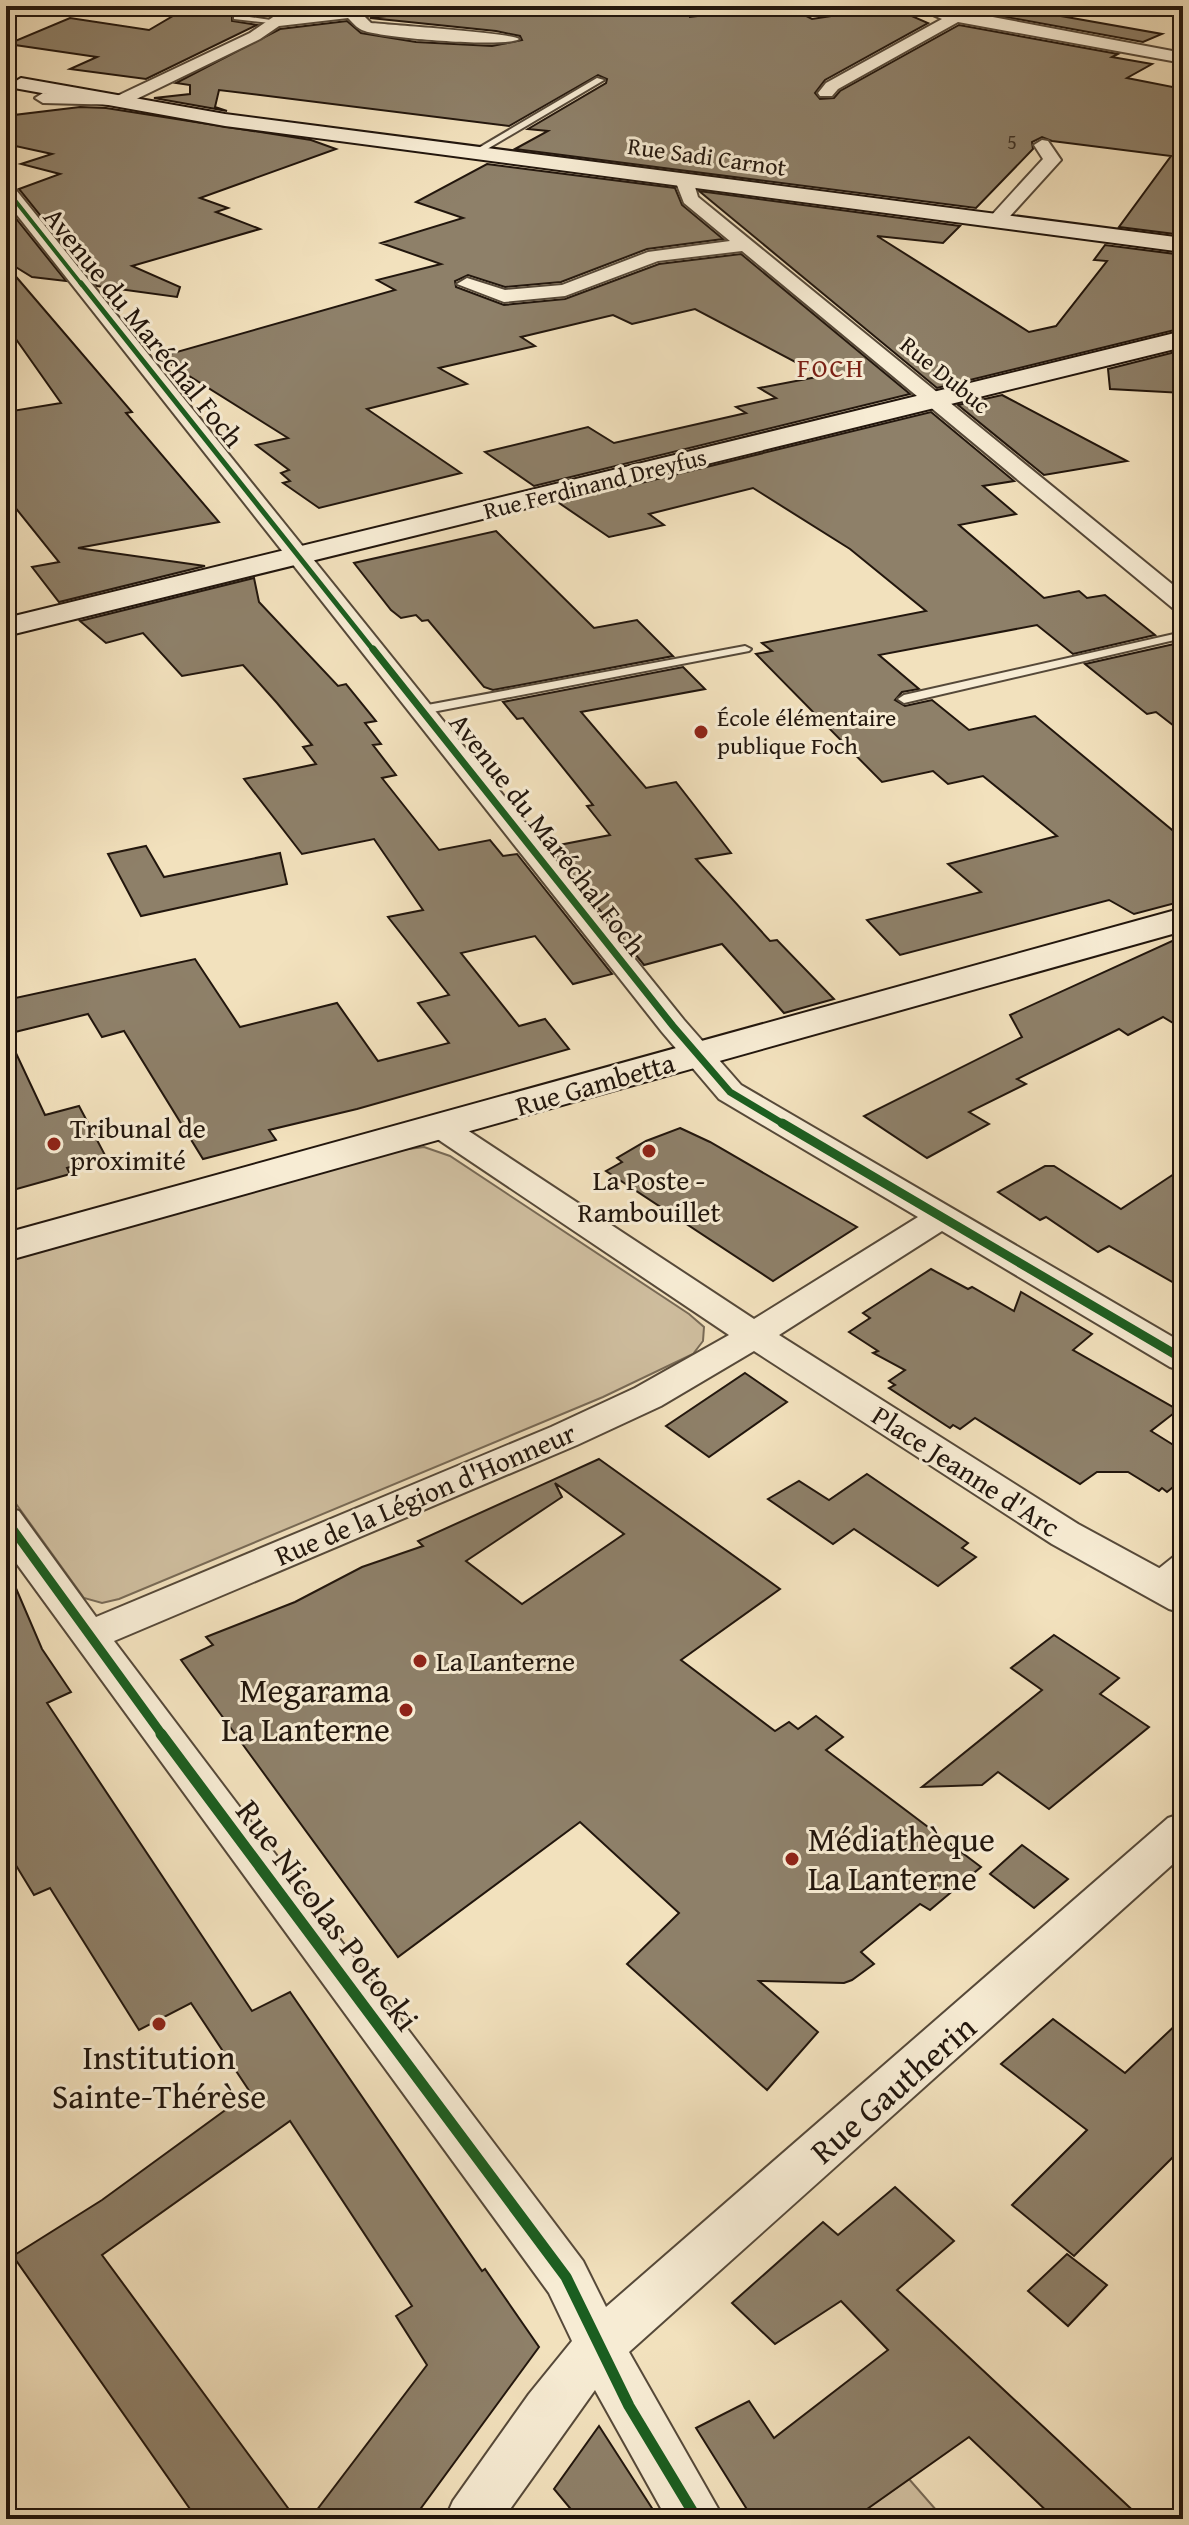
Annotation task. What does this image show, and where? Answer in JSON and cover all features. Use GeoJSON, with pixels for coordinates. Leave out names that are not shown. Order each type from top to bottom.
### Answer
{"type":"FeatureCollection","features":[{"type":"Feature","properties":{"kind":"main road","name":"Rue Sadi Carnot"},"geometry":{"type":"LineString","coordinates":[[10,86],[225,120],[1183,245]]}},
{"type":"Feature","properties":{"kind":"main road","name":"Rue Sadi Carnot"},"geometry":{"type":"LineString","coordinates":[[10,86],[43,98],[152,114],[225,120]]}},
{"type":"Feature","properties":{"kind":"main road","name":"Rue Ferdinand Dreyfus"},"geometry":{"type":"LineString","coordinates":[[6,627],[1183,339]]}},
{"type":"Feature","properties":{"kind":"main road","name":"Rue Gambetta"},"geometry":{"type":"LineString","coordinates":[[6,1247],[1183,919]]}},
{"type":"Feature","properties":{"kind":"street"},"geometry":{"type":"LineString","coordinates":[[43,98],[118,102],[184,73],[280,22],[299,6]]}},
{"type":"Feature","properties":{"kind":"street"},"geometry":{"type":"LineString","coordinates":[[280,22],[411,6]]}},
{"type":"Feature","properties":{"kind":"street"},"geometry":{"type":"LineString","coordinates":[[919,6],[950,16],[1183,58]]}},
{"type":"Feature","properties":{"kind":"street"},"geometry":{"type":"LineString","coordinates":[[826,93],[832,86],[950,16],[990,6]]}},
{"type":"Feature","properties":{"kind":"street"},"geometry":{"type":"LineString","coordinates":[[380,10],[389,30]]}},
{"type":"Feature","properties":{"kind":"street"},"geometry":{"type":"LineString","coordinates":[[352,14],[367,27],[511,39]]}},
{"type":"Feature","properties":{"kind":"street"},"geometry":{"type":"LineString","coordinates":[[996,221],[1052,160],[1042,145]]}},
{"type":"Feature","properties":{"kind":"street","name":"Rue Dubuc"},"geometry":{"type":"LineString","coordinates":[[684,180],[690,199],[1183,605]]}},
{"type":"Feature","properties":{"kind":"street","name":"Avenue du Maréchal Foch"},"geometry":{"type":"LineString","coordinates":[[6,189],[696,1055],[718,1074],[730,1092],[939,1218],[1183,1359]]}},
{"type":"Feature","properties":{"kind":"street"},"geometry":{"type":"LineString","coordinates":[[467,284],[504,296],[565,290],[655,256],[746,245]]}},
{"type":"Feature","properties":{"kind":"street","name":"Place Jeanne d'Arc"},"geometry":{"type":"LineString","coordinates":[[441,1127],[754,1335],[1077,1542],[1168,1591]]}},
{"type":"Feature","properties":{"kind":"street"},"geometry":{"type":"LineString","coordinates":[[754,1335],[939,1218]]}},
{"type":"Feature","properties":{"kind":"street","name":"Rue de la Légion d'Honneur"},"geometry":{"type":"LineString","coordinates":[[88,1636],[564,1436],[648,1397],[754,1335]]}},
{"type":"Feature","properties":{"kind":"street","name":"Rue Nicolas Potocki"},"geometry":{"type":"LineString","coordinates":[[6,1520],[88,1636],[566,2277],[629,2406],[697,2519]]}},
{"type":"Feature","properties":{"kind":"street","name":"Rue Gautherin"},"geometry":{"type":"LineString","coordinates":[[472,2519],[547,2411],[600,2345],[1183,1830]]}},
{"type":"Feature","properties":{"kind":"lane"},"geometry":{"type":"LineString","coordinates":[[250,6],[237,17],[280,22]]}},
{"type":"Feature","properties":{"kind":"lane"},"geometry":{"type":"LineString","coordinates":[[474,153],[600,80]]}},
{"type":"Feature","properties":{"kind":"lane"},"geometry":{"type":"LineString","coordinates":[[904,699],[1183,635]]}},
{"type":"Feature","properties":{"kind":"lane"},"geometry":{"type":"LineString","coordinates":[[422,710],[745,649]]}},
{"type":"Feature","properties":{"kind":"lane"},"geometry":{"type":"LineString","coordinates":[[1168,1591],[1183,1559]]}},
{"type":"Feature","properties":{"kind":"shaded area"},"geometry":{"type":"Polygon","coordinates":[[[424,1147],[450,1156],[689,1314],[704,1327],[703,1341],[693,1354],[603,1397],[119,1599],[102,1603],[84,1598],[6,1490],[6,1260],[394,1151],[424,1147]]]}},
{"type":"Feature","properties":{"kind":"shaded area"},"geometry":{"type":"Polygon","coordinates":[[[909,2479],[944,2519],[852,2519],[909,2479]]]}},
{"type":"Feature","properties":{"kind":"building"},"geometry":{"type":"Polygon","coordinates":[[[190,6],[241,6],[232,13],[232,21],[257,25],[146,79],[70,69],[97,57],[8,44],[70,18],[149,30],[190,6]]]}},
{"type":"Feature","properties":{"kind":"building"},"geometry":{"type":"Polygon","coordinates":[[[421,6],[690,6],[690,17],[787,6],[812,19],[891,7],[928,23],[825,80],[815,93],[820,99],[834,98],[840,91],[959,25],[1118,54],[1112,57],[1152,64],[1127,78],[1183,89],[1183,235],[1119,227],[1171,156],[1052,141],[1042,137],[1032,142],[1033,149],[976,208],[515,149],[548,131],[528,129],[606,83],[607,79],[598,75],[509,126],[219,90],[215,107],[227,111],[154,98],[190,94],[190,85],[176,83],[280,29],[347,21],[361,33],[416,42],[492,46],[522,40],[520,36],[496,31],[370,18],[411,13],[421,6]]]}},
{"type":"Feature","properties":{"kind":"building"},"geometry":{"type":"Polygon","coordinates":[[[1027,10],[1162,34],[1143,42],[995,15],[1027,10]]]}},
{"type":"Feature","properties":{"kind":"building"},"geometry":{"type":"Polygon","coordinates":[[[80,107],[106,108],[311,140],[336,149],[200,198],[228,208],[216,212],[260,229],[132,266],[180,287],[177,297],[97,286],[19,189],[60,174],[21,164],[52,154],[6,144],[6,116],[80,107]]]}},
{"type":"Feature","properties":{"kind":"building"},"geometry":{"type":"Polygon","coordinates":[[[487,164],[675,188],[682,205],[723,239],[647,249],[561,282],[505,287],[468,275],[455,281],[456,287],[504,305],[565,299],[659,264],[741,254],[910,394],[534,486],[485,452],[588,427],[614,443],[746,413],[736,407],[776,398],[759,388],[822,376],[695,309],[632,324],[613,315],[521,337],[535,346],[439,368],[467,384],[367,409],[461,473],[319,508],[283,483],[290,481],[281,473],[289,470],[256,445],[288,438],[159,357],[395,290],[377,280],[441,264],[381,243],[463,218],[416,202],[487,164]]]}},
{"type":"Feature","properties":{"kind":"building"},"geometry":{"type":"Polygon","coordinates":[[[699,191],[960,226],[943,243],[877,236],[1029,332],[1056,326],[1107,261],[1094,260],[1105,245],[1183,255],[1183,328],[937,388],[699,191]]]}},
{"type":"Feature","properties":{"kind":"building"},"geometry":{"type":"Polygon","coordinates":[[[6,206],[66,281],[32,277],[6,261],[6,206]]]}},
{"type":"Feature","properties":{"kind":"building"},"geometry":{"type":"Polygon","coordinates":[[[6,265],[132,412],[126,413],[219,522],[78,548],[205,566],[59,602],[32,567],[59,562],[6,496],[6,412],[61,403],[6,325],[6,265]]]}},
{"type":"Feature","properties":{"kind":"building"},"geometry":{"type":"Polygon","coordinates":[[[1183,350],[1183,393],[1110,389],[1108,369],[1183,350]]]}},
{"type":"Feature","properties":{"kind":"building"},"geometry":{"type":"Polygon","coordinates":[[[1002,395],[1127,461],[1044,475],[958,405],[1002,395]]]}},
{"type":"Feature","properties":{"kind":"building"},"geometry":{"type":"Polygon","coordinates":[[[931,412],[1014,481],[983,486],[1016,514],[959,525],[1044,598],[1079,591],[1087,598],[1105,595],[1155,635],[1073,654],[1037,625],[879,655],[919,689],[902,692],[895,700],[905,706],[932,700],[969,730],[1035,716],[1183,839],[1183,901],[1134,914],[1109,900],[900,955],[867,920],[981,892],[948,864],[1057,836],[983,776],[948,784],[933,771],[882,782],[756,654],[772,651],[762,643],[926,611],[850,549],[753,488],[649,514],[664,525],[609,537],[559,503],[931,412]]]}},
{"type":"Feature","properties":{"kind":"building"},"geometry":{"type":"Polygon","coordinates":[[[496,531],[594,628],[637,620],[673,656],[493,690],[484,687],[428,620],[422,621],[416,615],[401,618],[391,610],[354,563],[496,531]]]}},
{"type":"Feature","properties":{"kind":"building"},"geometry":{"type":"Polygon","coordinates":[[[254,578],[259,602],[338,686],[346,684],[376,721],[365,723],[381,744],[373,745],[396,775],[382,778],[439,850],[490,840],[503,856],[517,854],[612,974],[573,984],[535,936],[461,953],[519,1026],[545,1019],[569,1049],[357,1109],[269,1130],[276,1140],[203,1159],[124,1031],[102,1037],[88,1014],[7,1034],[45,1115],[79,1106],[106,1157],[67,1168],[70,1174],[6,1192],[6,1000],[195,959],[240,1027],[337,1003],[378,1061],[449,1043],[418,1003],[449,995],[388,917],[423,910],[374,839],[302,854],[244,779],[316,764],[303,747],[312,745],[277,703],[243,665],[182,676],[143,633],[106,643],[80,621],[254,578]]]}},
{"type":"Feature","properties":{"kind":"building"},"geometry":{"type":"Polygon","coordinates":[[[1183,642],[1183,733],[1156,712],[1147,714],[1085,664],[1183,642]]]}},
{"type":"Feature","properties":{"kind":"building"},"geometry":{"type":"Polygon","coordinates":[[[683,667],[705,689],[581,712],[646,788],[676,782],[731,853],[696,859],[770,941],[777,940],[834,999],[784,1013],[722,944],[644,965],[549,847],[610,835],[587,806],[593,805],[523,718],[517,719],[503,702],[683,667]]]}},
{"type":"Feature","properties":{"kind":"building"},"geometry":{"type":"Polygon","coordinates":[[[146,846],[164,877],[280,853],[287,884],[141,916],[108,854],[146,846]]]}},
{"type":"Feature","properties":{"kind":"building"},"geometry":{"type":"Polygon","coordinates":[[[1183,936],[1183,1029],[1163,1017],[1128,1035],[1119,1029],[1017,1079],[1026,1084],[969,1112],[989,1124],[927,1158],[864,1116],[1022,1037],[1010,1015],[1183,936]]]}},
{"type":"Feature","properties":{"kind":"building"},"geometry":{"type":"Polygon","coordinates":[[[680,1128],[710,1142],[857,1227],[773,1281],[606,1171],[622,1162],[617,1158],[646,1141],[680,1128]]]}},
{"type":"Feature","properties":{"kind":"building"},"geometry":{"type":"Polygon","coordinates":[[[1045,1166],[1054,1166],[1121,1209],[1183,1168],[1183,1288],[1109,1246],[1098,1252],[1046,1217],[1040,1220],[998,1192],[1045,1166]]]}},
{"type":"Feature","properties":{"kind":"building"},"geometry":{"type":"Polygon","coordinates":[[[931,1269],[968,1289],[972,1287],[1014,1311],[1021,1292],[1092,1334],[1073,1350],[1178,1410],[1151,1431],[1183,1451],[1183,1479],[1167,1492],[1162,1488],[1159,1491],[1128,1472],[1097,1472],[1080,1484],[975,1418],[960,1429],[953,1425],[950,1428],[889,1388],[895,1385],[889,1381],[905,1370],[873,1353],[878,1351],[849,1332],[870,1318],[863,1313],[931,1269]]]}},
{"type":"Feature","properties":{"kind":"building"},"geometry":{"type":"Polygon","coordinates":[[[745,1373],[787,1402],[709,1457],[666,1426],[745,1373]]]}},
{"type":"Feature","properties":{"kind":"building","name":"La Lanterne"},"geometry":{"type":"Polygon","coordinates":[[[599,1459],[780,1589],[681,1660],[775,1731],[789,1722],[798,1729],[816,1716],[843,1737],[826,1750],[981,1867],[930,1910],[920,1904],[861,1952],[874,1964],[852,1980],[844,1983],[759,1981],[818,2032],[767,2090],[627,1964],[679,1913],[580,1822],[398,1957],[181,1660],[213,1645],[206,1637],[295,1602],[362,1567],[423,1546],[418,1541],[599,1459]],[[555,1483],[562,1497],[466,1561],[522,1604],[624,1534],[555,1483]]]}},
{"type":"Feature","properties":{"kind":"building"},"geometry":{"type":"Polygon","coordinates":[[[867,1474],[968,1543],[962,1548],[976,1557],[938,1586],[854,1529],[833,1544],[768,1499],[799,1481],[829,1500],[867,1474]]]}},
{"type":"Feature","properties":{"kind":"building"},"geometry":{"type":"Polygon","coordinates":[[[6,1565],[42,1649],[71,1692],[47,1703],[252,2011],[290,1992],[482,2271],[485,2269],[539,2347],[413,2519],[310,2519],[427,2365],[396,2316],[412,2306],[290,2121],[102,2255],[296,2519],[197,2519],[13,2256],[102,2200],[250,2092],[191,2003],[139,2030],[50,1888],[34,1895],[6,1849],[6,1565]]]}},
{"type":"Feature","properties":{"kind":"building"},"geometry":{"type":"Polygon","coordinates":[[[1054,1635],[1119,1678],[1100,1694],[1149,1727],[1049,1809],[998,1772],[982,1785],[922,1787],[1042,1690],[1011,1668],[1054,1635]]]}},
{"type":"Feature","properties":{"kind":"building"},"geometry":{"type":"Polygon","coordinates":[[[1022,1845],[1068,1879],[1034,1908],[990,1874],[1022,1845]]]}},
{"type":"Feature","properties":{"kind":"building"},"geometry":{"type":"Polygon","coordinates":[[[1183,2018],[1183,2147],[1074,2256],[1012,2205],[1087,2130],[1001,2064],[1053,2019],[1125,2073],[1183,2018]]]}},
{"type":"Feature","properties":{"kind":"building"},"geometry":{"type":"Polygon","coordinates":[[[895,2187],[954,2241],[897,2290],[1142,2519],[1055,2519],[969,2437],[853,2519],[753,2519],[696,2428],[749,2401],[774,2438],[888,2350],[841,2301],[775,2344],[732,2303],[823,2222],[838,2235],[895,2187]]]}},
{"type":"Feature","properties":{"kind":"building"},"geometry":{"type":"Polygon","coordinates":[[[1067,2254],[1107,2285],[1068,2326],[1028,2291],[1067,2254]]]}},
{"type":"Feature","properties":{"kind":"building"},"geometry":{"type":"Polygon","coordinates":[[[599,2426],[659,2519],[579,2519],[554,2489],[599,2426]]]}},
{"type":"Feature","properties":{"kind":"cycle path"},"geometry":{"type":"LineString","coordinates":[[6,189],[673,1026],[730,1092],[1183,1359]]}},
{"type":"Feature","properties":{"kind":"cycle path"},"geometry":{"type":"LineString","coordinates":[[6,1520],[88,1636],[566,2277],[629,2406],[697,2519]]}},
{"type":"Feature","properties":{"kind":"place","name":"École élémentaire publique Foch"},"geometry":{"type":"Point","coordinates":[701,732]}},
{"type":"Feature","properties":{"kind":"place","name":"Tribunal de proximité"},"geometry":{"type":"Point","coordinates":[54,1144]}},
{"type":"Feature","properties":{"kind":"place","name":"La Poste - Rambouillet"},"geometry":{"type":"Point","coordinates":[649,1151]}},
{"type":"Feature","properties":{"kind":"place","name":"La Lanterne"},"geometry":{"type":"Point","coordinates":[420,1661]}},
{"type":"Feature","properties":{"kind":"place","name":"Megarama La Lanterne"},"geometry":{"type":"Point","coordinates":[406,1710]}},
{"type":"Feature","properties":{"kind":"place","name":"Médiathèque La Lanterne"},"geometry":{"type":"Point","coordinates":[792,1859]}},
{"type":"Feature","properties":{"kind":"place","name":"Institution Sainte-Thérèse"},"geometry":{"type":"Point","coordinates":[159,2024]}},
{"type":"Feature","properties":{"kind":"district","name":"FOCH"},"geometry":{"type":"Point","coordinates":[831,368]}}]}
